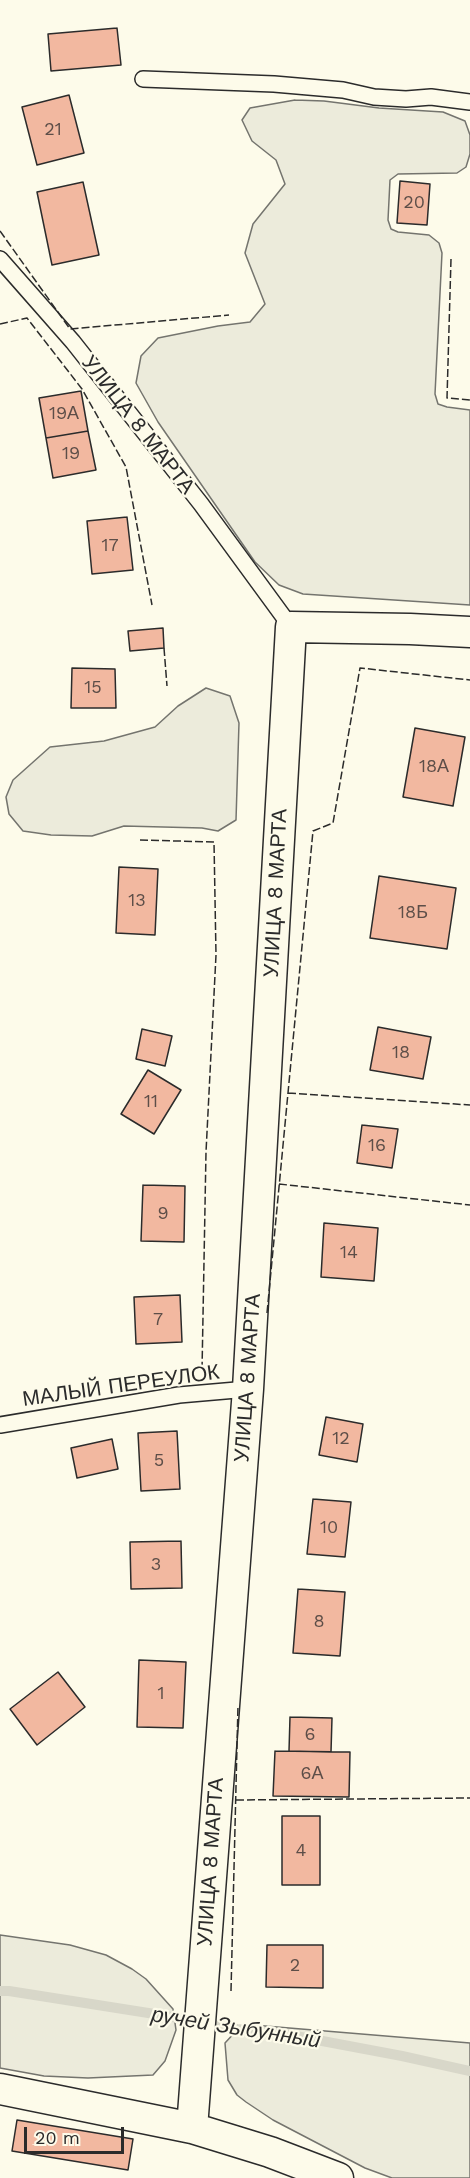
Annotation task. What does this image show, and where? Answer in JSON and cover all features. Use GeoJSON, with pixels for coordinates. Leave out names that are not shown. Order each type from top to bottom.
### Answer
{"type":"FeatureCollection","features":[{"type":"Feature","properties":{"kind":"street"},"geometry":{"type":"LineString","coordinates":[[291,627],[410,629],[470,633]]}},
{"type":"Feature","properties":{"kind":"street","name":"УЛИЦА 8 МАРТА"},"geometry":{"type":"LineString","coordinates":[[192,2128],[248,1389],[291,627]]}},
{"type":"Feature","properties":{"kind":"street"},"geometry":{"type":"LineString","coordinates":[[0,2090],[192,2128],[270,2152],[338,2178]]}},
{"type":"Feature","properties":{"kind":"lane"},"geometry":{"type":"LineString","coordinates":[[143,79],[274,84],[343,90],[374,97],[406,99],[431,97],[470,102]]}},
{"type":"Feature","properties":{"kind":"lane","name":"УЛИЦА 8 МАРТА"},"geometry":{"type":"LineString","coordinates":[[0,259],[80,351],[201,504],[291,627]]}},
{"type":"Feature","properties":{"kind":"lane","name":"МАЛЫЙ ПЕРЕУЛОК"},"geometry":{"type":"LineString","coordinates":[[0,1425],[179,1395],[248,1389]]}},
{"type":"Feature","properties":{"kind":"shaded area"},"geometry":{"type":"Polygon","coordinates":[[[295,100],[443,112],[465,121],[470,135],[470,154],[466,167],[457,173],[398,174],[390,180],[388,220],[391,229],[398,232],[429,235],[439,243],[442,253],[435,394],[438,404],[470,410],[470,605],[303,594],[279,585],[255,562],[158,422],[136,383],[141,356],[158,338],[250,322],[265,304],[245,253],[253,224],[285,184],[276,160],[252,141],[242,120],[250,108],[295,100]]]}},
{"type":"Feature","properties":{"kind":"shaded area"},"geometry":{"type":"Polygon","coordinates":[[[206,688],[230,696],[239,723],[236,820],[218,831],[202,828],[124,826],[92,836],[51,835],[23,831],[9,814],[6,797],[13,780],[50,747],[104,741],[155,727],[178,706],[206,688]]]}},
{"type":"Feature","properties":{"kind":"shaded area"},"geometry":{"type":"Polygon","coordinates":[[[0,1935],[70,1945],[106,1955],[146,1979],[173,2009],[176,2030],[165,2061],[153,2075],[88,2078],[44,2076],[0,2068],[0,1935]]]}},
{"type":"Feature","properties":{"kind":"shaded area"},"geometry":{"type":"Polygon","coordinates":[[[253,2025],[470,2043],[470,2178],[392,2178],[365,2168],[273,2120],[246,2102],[237,2095],[228,2080],[225,2043],[237,2030],[253,2025]]]}},
{"type":"Feature","properties":{"kind":"building"},"geometry":{"type":"Polygon","coordinates":[[[117,28],[121,65],[51,71],[48,34],[117,28]]]}},
{"type":"Feature","properties":{"kind":"building"},"geometry":{"type":"Polygon","coordinates":[[[69,95],[84,153],[37,165],[22,107],[69,95]]]}},
{"type":"Feature","properties":{"kind":"building"},"geometry":{"type":"Polygon","coordinates":[[[400,181],[430,184],[427,225],[397,223],[400,181]]]}},
{"type":"Feature","properties":{"kind":"building"},"geometry":{"type":"Polygon","coordinates":[[[83,182],[99,255],[52,265],[37,192],[83,182]]]}},
{"type":"Feature","properties":{"kind":"building"},"geometry":{"type":"Polygon","coordinates":[[[81,391],[88,431],[46,438],[39,398],[81,391]]]}},
{"type":"Feature","properties":{"kind":"building"},"geometry":{"type":"Polygon","coordinates":[[[88,431],[96,470],[53,478],[46,438],[88,431]]]}},
{"type":"Feature","properties":{"kind":"building"},"geometry":{"type":"Polygon","coordinates":[[[127,517],[133,570],[92,574],[87,521],[127,517]]]}},
{"type":"Feature","properties":{"kind":"building"},"geometry":{"type":"Polygon","coordinates":[[[163,628],[164,648],[130,651],[128,631],[163,628]]]}},
{"type":"Feature","properties":{"kind":"building"},"geometry":{"type":"Polygon","coordinates":[[[72,668],[115,669],[116,708],[71,708],[72,668]]]}},
{"type":"Feature","properties":{"kind":"building"},"geometry":{"type":"Polygon","coordinates":[[[415,728],[465,737],[453,806],[403,797],[415,728]]]}},
{"type":"Feature","properties":{"kind":"building"},"geometry":{"type":"Polygon","coordinates":[[[119,867],[158,869],[155,935],[116,933],[119,867]]]}},
{"type":"Feature","properties":{"kind":"building"},"geometry":{"type":"Polygon","coordinates":[[[379,876],[456,888],[447,949],[370,938],[379,876]]]}},
{"type":"Feature","properties":{"kind":"building"},"geometry":{"type":"Polygon","coordinates":[[[378,1027],[431,1037],[423,1079],[370,1070],[378,1027]]]}},
{"type":"Feature","properties":{"kind":"building"},"geometry":{"type":"Polygon","coordinates":[[[142,1029],[172,1036],[165,1066],[136,1059],[142,1029]]]}},
{"type":"Feature","properties":{"kind":"building"},"geometry":{"type":"Polygon","coordinates":[[[148,1070],[181,1090],[154,1134],[121,1114],[148,1070]]]}},
{"type":"Feature","properties":{"kind":"building"},"geometry":{"type":"Polygon","coordinates":[[[362,1125],[398,1129],[392,1168],[357,1163],[362,1125]]]}},
{"type":"Feature","properties":{"kind":"building"},"geometry":{"type":"Polygon","coordinates":[[[143,1185],[185,1186],[184,1242],[141,1241],[143,1185]]]}},
{"type":"Feature","properties":{"kind":"building"},"geometry":{"type":"Polygon","coordinates":[[[324,1223],[378,1228],[374,1281],[321,1277],[324,1223]]]}},
{"type":"Feature","properties":{"kind":"building"},"geometry":{"type":"Polygon","coordinates":[[[180,1295],[182,1342],[136,1344],[134,1297],[180,1295]]]}},
{"type":"Feature","properties":{"kind":"building"},"geometry":{"type":"Polygon","coordinates":[[[326,1417],[363,1424],[357,1462],[319,1455],[326,1417]]]}},
{"type":"Feature","properties":{"kind":"building"},"geometry":{"type":"Polygon","coordinates":[[[177,1431],[180,1489],[141,1491],[138,1433],[177,1431]]]}},
{"type":"Feature","properties":{"kind":"building"},"geometry":{"type":"Polygon","coordinates":[[[112,1439],[118,1469],[77,1478],[71,1448],[112,1439]]]}},
{"type":"Feature","properties":{"kind":"building"},"geometry":{"type":"Polygon","coordinates":[[[313,1499],[351,1502],[345,1557],[307,1554],[313,1499]]]}},
{"type":"Feature","properties":{"kind":"building"},"geometry":{"type":"Polygon","coordinates":[[[181,1541],[182,1588],[131,1589],[130,1542],[181,1541]]]}},
{"type":"Feature","properties":{"kind":"building"},"geometry":{"type":"Polygon","coordinates":[[[298,1589],[345,1592],[340,1656],[293,1653],[298,1589]]]}},
{"type":"Feature","properties":{"kind":"building"},"geometry":{"type":"Polygon","coordinates":[[[139,1660],[186,1662],[183,1728],[137,1727],[139,1660]]]}},
{"type":"Feature","properties":{"kind":"building"},"geometry":{"type":"Polygon","coordinates":[[[58,1672],[85,1707],[37,1745],[10,1709],[58,1672]]]}},
{"type":"Feature","properties":{"kind":"building"},"geometry":{"type":"Polygon","coordinates":[[[290,1717],[332,1718],[331,1752],[289,1751],[290,1717]]]}},
{"type":"Feature","properties":{"kind":"building"},"geometry":{"type":"Polygon","coordinates":[[[275,1751],[350,1752],[349,1797],[273,1796],[275,1751]]]}},
{"type":"Feature","properties":{"kind":"building"},"geometry":{"type":"Polygon","coordinates":[[[282,1816],[320,1816],[320,1885],[282,1885],[282,1816]]]}},
{"type":"Feature","properties":{"kind":"building"},"geometry":{"type":"Polygon","coordinates":[[[267,1945],[323,1945],[323,1988],[266,1987],[267,1945]]]}},
{"type":"Feature","properties":{"kind":"building"},"geometry":{"type":"Polygon","coordinates":[[[17,2120],[133,2139],[128,2170],[12,2151],[17,2120]]]}},
{"type":"Feature","properties":{"kind":"waterway","name":"ручей Зыбунный"},"geometry":{"type":"LineString","coordinates":[[0,1991],[237,2029],[285,2034],[470,2071]]}},
{"type":"Feature","properties":{"kind":"fence"},"geometry":{"type":"LineString","coordinates":[[0,231],[70,329],[229,315]]}},
{"type":"Feature","properties":{"kind":"fence"},"geometry":{"type":"LineString","coordinates":[[451,259],[447,398],[470,400]]}},
{"type":"Feature","properties":{"kind":"fence"},"geometry":{"type":"LineString","coordinates":[[0,324],[27,318],[82,389],[126,467],[152,605]]}},
{"type":"Feature","properties":{"kind":"fence"},"geometry":{"type":"LineString","coordinates":[[164,648],[167,686]]}},
{"type":"Feature","properties":{"kind":"fence"},"geometry":{"type":"LineString","coordinates":[[267,1313],[313,831],[333,823],[360,668],[470,680]]}},
{"type":"Feature","properties":{"kind":"fence"},"geometry":{"type":"LineString","coordinates":[[140,840],[214,842],[216,955],[206,1152],[202,1371]]}},
{"type":"Feature","properties":{"kind":"fence"},"geometry":{"type":"LineString","coordinates":[[288,1093],[470,1105]]}},
{"type":"Feature","properties":{"kind":"fence"},"geometry":{"type":"LineString","coordinates":[[279,1184],[470,1205]]}},
{"type":"Feature","properties":{"kind":"fence"},"geometry":{"type":"LineString","coordinates":[[231,1991],[238,1705]]}},
{"type":"Feature","properties":{"kind":"fence"},"geometry":{"type":"LineString","coordinates":[[236,1800],[470,1798]]}}]}
